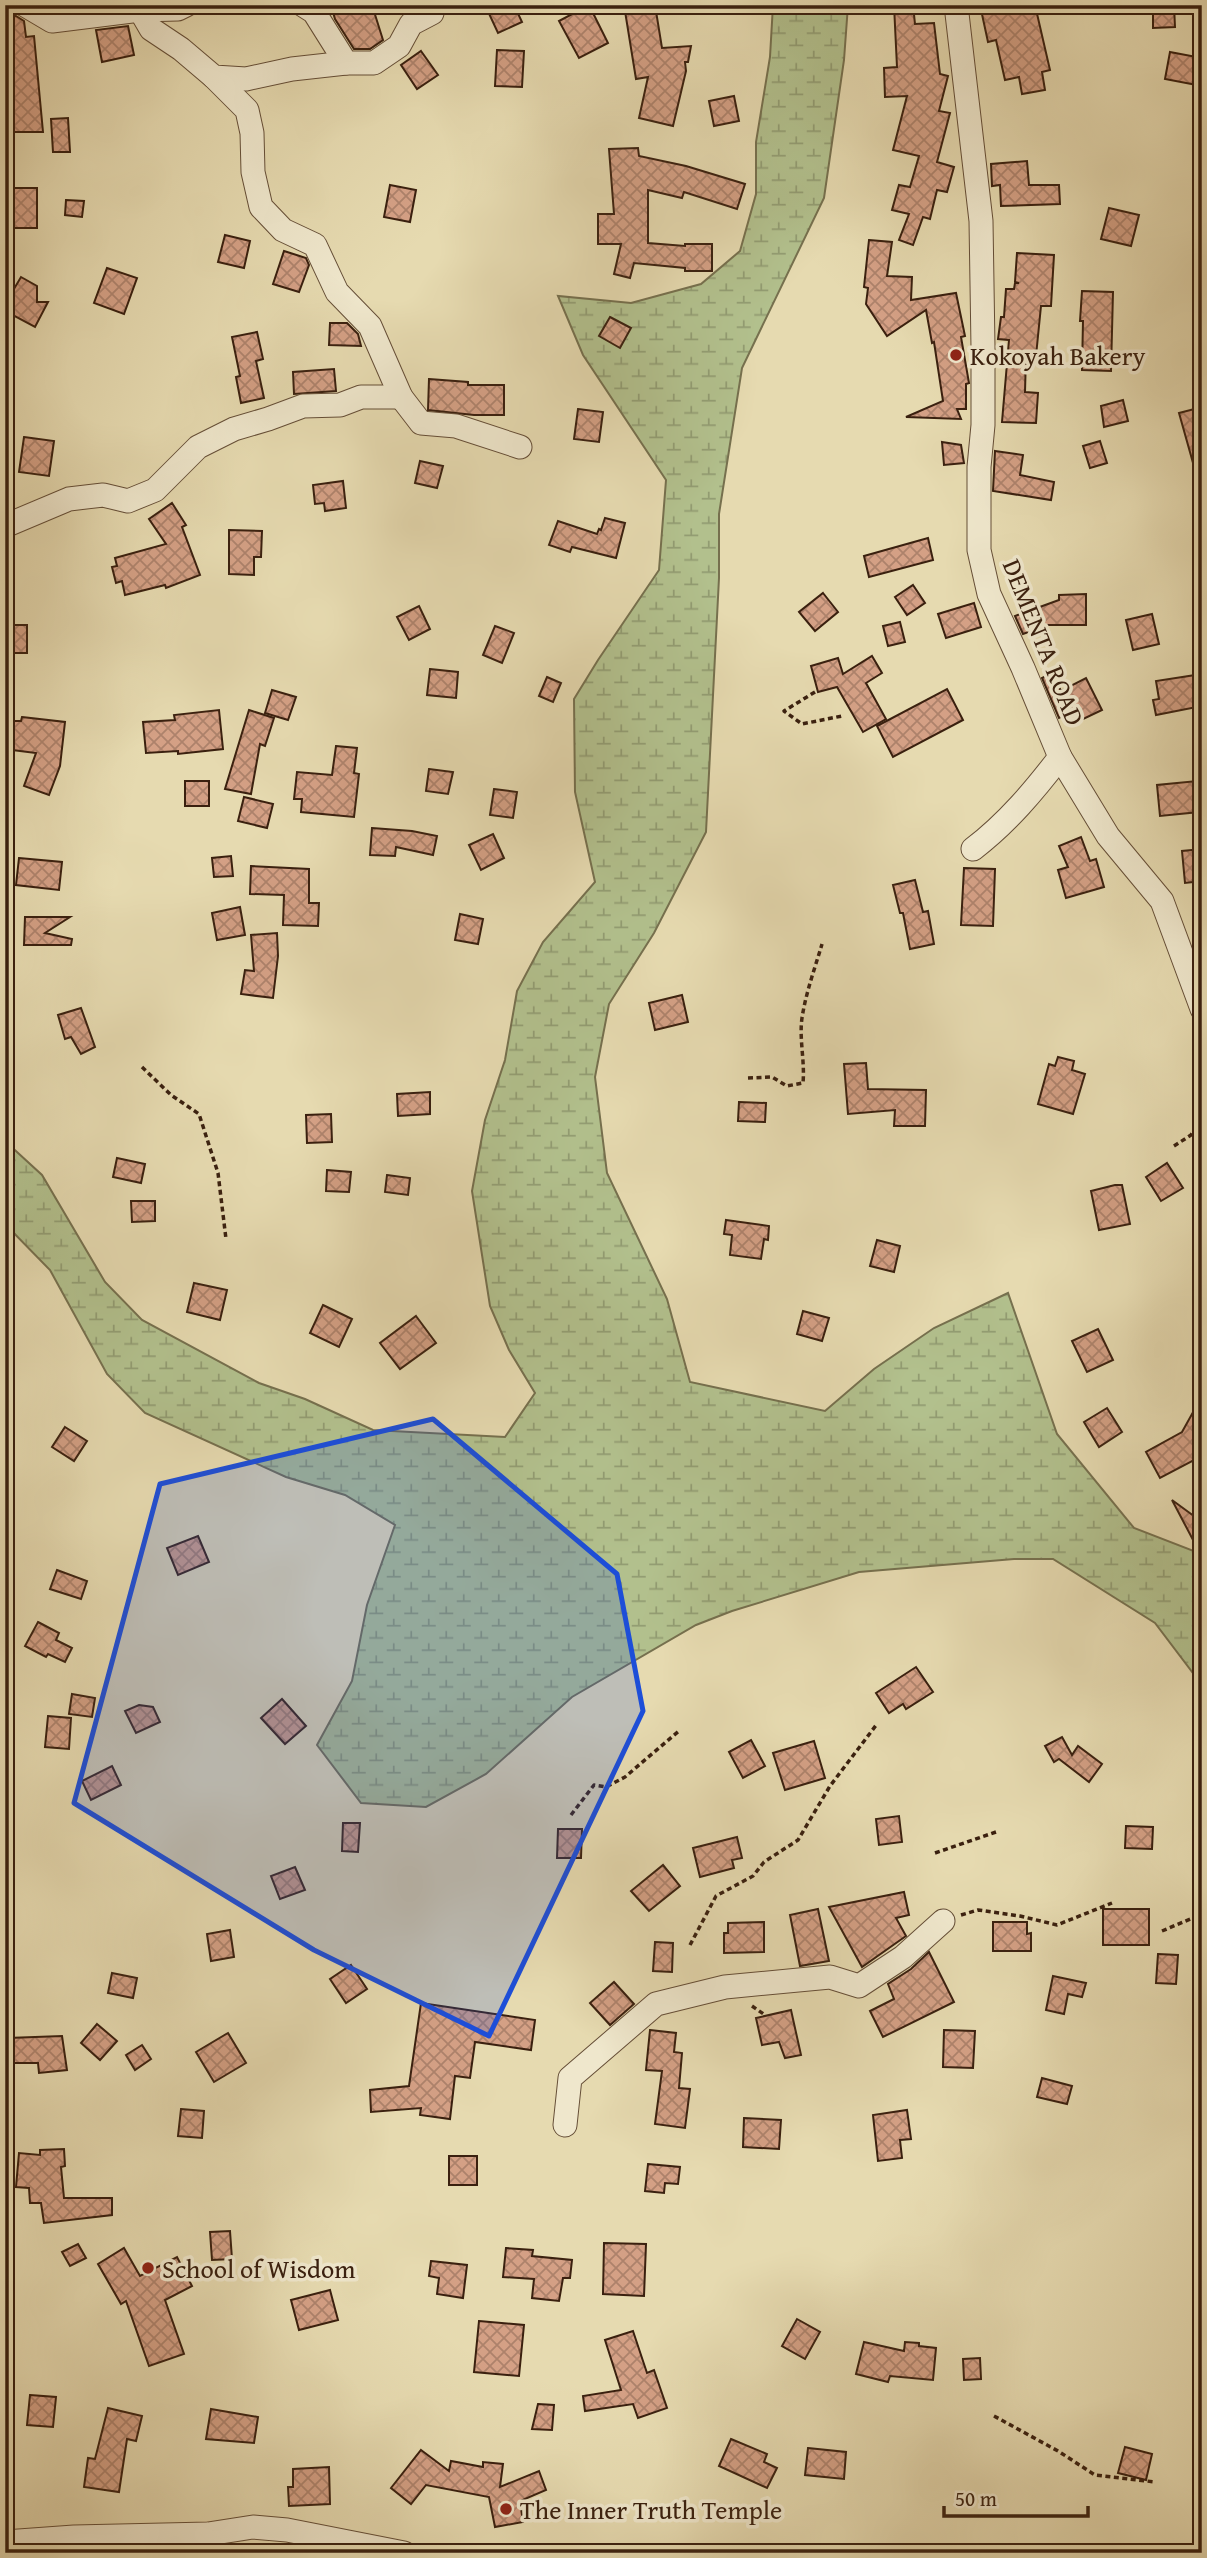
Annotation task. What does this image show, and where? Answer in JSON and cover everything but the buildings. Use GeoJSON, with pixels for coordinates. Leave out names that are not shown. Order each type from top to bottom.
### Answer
{"type":"FeatureCollection","features":[{"type":"Feature","properties":{"kind":"street"},"geometry":{"type":"LineString","coordinates":[[24,5],[52,21],[140,10],[178,9],[186,5]]}},
{"type":"Feature","properties":{"kind":"street"},"geometry":{"type":"LineString","coordinates":[[303,5],[314,12],[346,63]]}},
{"type":"Feature","properties":{"kind":"street","name":"DEMENTA ROAD"},"geometry":{"type":"LineString","coordinates":[[956,5],[981,220],[984,347],[979,550],[989,594],[1060,757],[1108,836],[1162,901],[1202,1009]]}},
{"type":"Feature","properties":{"kind":"street"},"geometry":{"type":"LineString","coordinates":[[140,10],[151,29],[181,49],[247,110],[252,134],[253,172],[261,206],[282,230],[315,245],[337,292],[370,326],[401,397],[421,423],[456,426],[520,447]]}},
{"type":"Feature","properties":{"kind":"street"},"geometry":{"type":"LineString","coordinates":[[214,77],[247,79],[292,69],[374,63],[399,46],[411,24],[432,13]]}},
{"type":"Feature","properties":{"kind":"street"},"geometry":{"type":"LineString","coordinates":[[5,526],[69,499],[103,495],[128,501],[155,490],[198,447],[234,429],[303,406],[340,405],[361,397],[401,397]]}},
{"type":"Feature","properties":{"kind":"street"},"geometry":{"type":"LineString","coordinates":[[973,849],[995,832],[1035,790],[1060,757]]}},
{"type":"Feature","properties":{"kind":"street"},"geometry":{"type":"LineString","coordinates":[[565,2125],[570,2078],[656,2004],[725,1987],[830,1977],[859,1986],[903,1957],[943,1921]]}},
{"type":"Feature","properties":{"kind":"street"},"geometry":{"type":"LineString","coordinates":[[5,2542],[74,2537],[208,2534],[253,2527],[287,2530],[404,2553]]}},
{"type":"Feature","properties":{"kind":"path"},"geometry":{"type":"LineString","coordinates":[[815,692],[784,711],[802,724],[842,716]]}},
{"type":"Feature","properties":{"kind":"path"},"geometry":{"type":"LineString","coordinates":[[748,1078],[772,1077],[787,1086],[803,1083],[805,1064],[802,1020],[822,944]]}},
{"type":"Feature","properties":{"kind":"path"},"geometry":{"type":"LineString","coordinates":[[142,1066],[171,1095],[199,1114],[218,1173],[226,1239]]}},
{"type":"Feature","properties":{"kind":"path"},"geometry":{"type":"LineString","coordinates":[[1174,1146],[1191,1135],[1202,1115]]}},
{"type":"Feature","properties":{"kind":"path"},"geometry":{"type":"LineString","coordinates":[[690,1945],[716,1896],[753,1876],[764,1862],[798,1840],[830,1786],[877,1724]]}},
{"type":"Feature","properties":{"kind":"path"},"geometry":{"type":"LineString","coordinates":[[571,1815],[594,1784],[606,1787],[625,1777],[680,1730]]}},
{"type":"Feature","properties":{"kind":"path"},"geometry":{"type":"LineString","coordinates":[[936,1853],[996,1832]]}},
{"type":"Feature","properties":{"kind":"path"},"geometry":{"type":"LineString","coordinates":[[943,1921],[978,1910],[1056,1925],[1112,1903]]}},
{"type":"Feature","properties":{"kind":"path"},"geometry":{"type":"LineString","coordinates":[[1162,1931],[1202,1914]]}},
{"type":"Feature","properties":{"kind":"path"},"geometry":{"type":"LineString","coordinates":[[994,2416],[1095,2475],[1155,2482]]}},
{"type":"Feature","properties":{"kind":"highlighted area"},"geometry":{"type":"Polygon","coordinates":[[[433,1419],[617,1574],[643,1711],[489,2036],[314,1950],[74,1803],[160,1484],[433,1419]]]}},
{"type":"Feature","properties":{"kind":"green space"},"geometry":{"type":"Polygon","coordinates":[[[773,5],[848,5],[844,60],[824,198],[742,368],[719,514],[719,578],[706,832],[654,933],[609,1004],[595,1077],[607,1173],[667,1299],[690,1382],[825,1411],[874,1369],[934,1328],[1008,1293],[1057,1434],[1134,1528],[1196,1552],[1202,1549],[1202,1685],[1155,1623],[1053,1559],[1014,1559],[859,1572],[732,1611],[696,1625],[572,1697],[486,1774],[426,1807],[361,1803],[317,1745],[352,1681],[367,1605],[395,1525],[345,1495],[286,1477],[145,1413],[107,1374],[50,1270],[5,1224],[5,1141],[42,1175],[105,1282],[142,1320],[259,1383],[305,1399],[373,1430],[505,1437],[535,1393],[509,1350],[490,1306],[472,1191],[485,1120],[505,1060],[517,991],[543,942],[595,882],[575,792],[574,699],[659,570],[666,480],[583,355],[558,296],[631,303],[701,284],[740,251],[756,194],[756,142],[770,57],[773,5]]]}},
{"type":"Feature","properties":{"kind":"place","name":"Kokoyah Bakery"},"geometry":{"type":"Point","coordinates":[956,355]}},
{"type":"Feature","properties":{"kind":"place","name":"School of Wisdom"},"geometry":{"type":"Point","coordinates":[148,2268]}},
{"type":"Feature","properties":{"kind":"place","name":"The Inner Truth Temple"},"geometry":{"type":"Point","coordinates":[506,2509]}}]}
